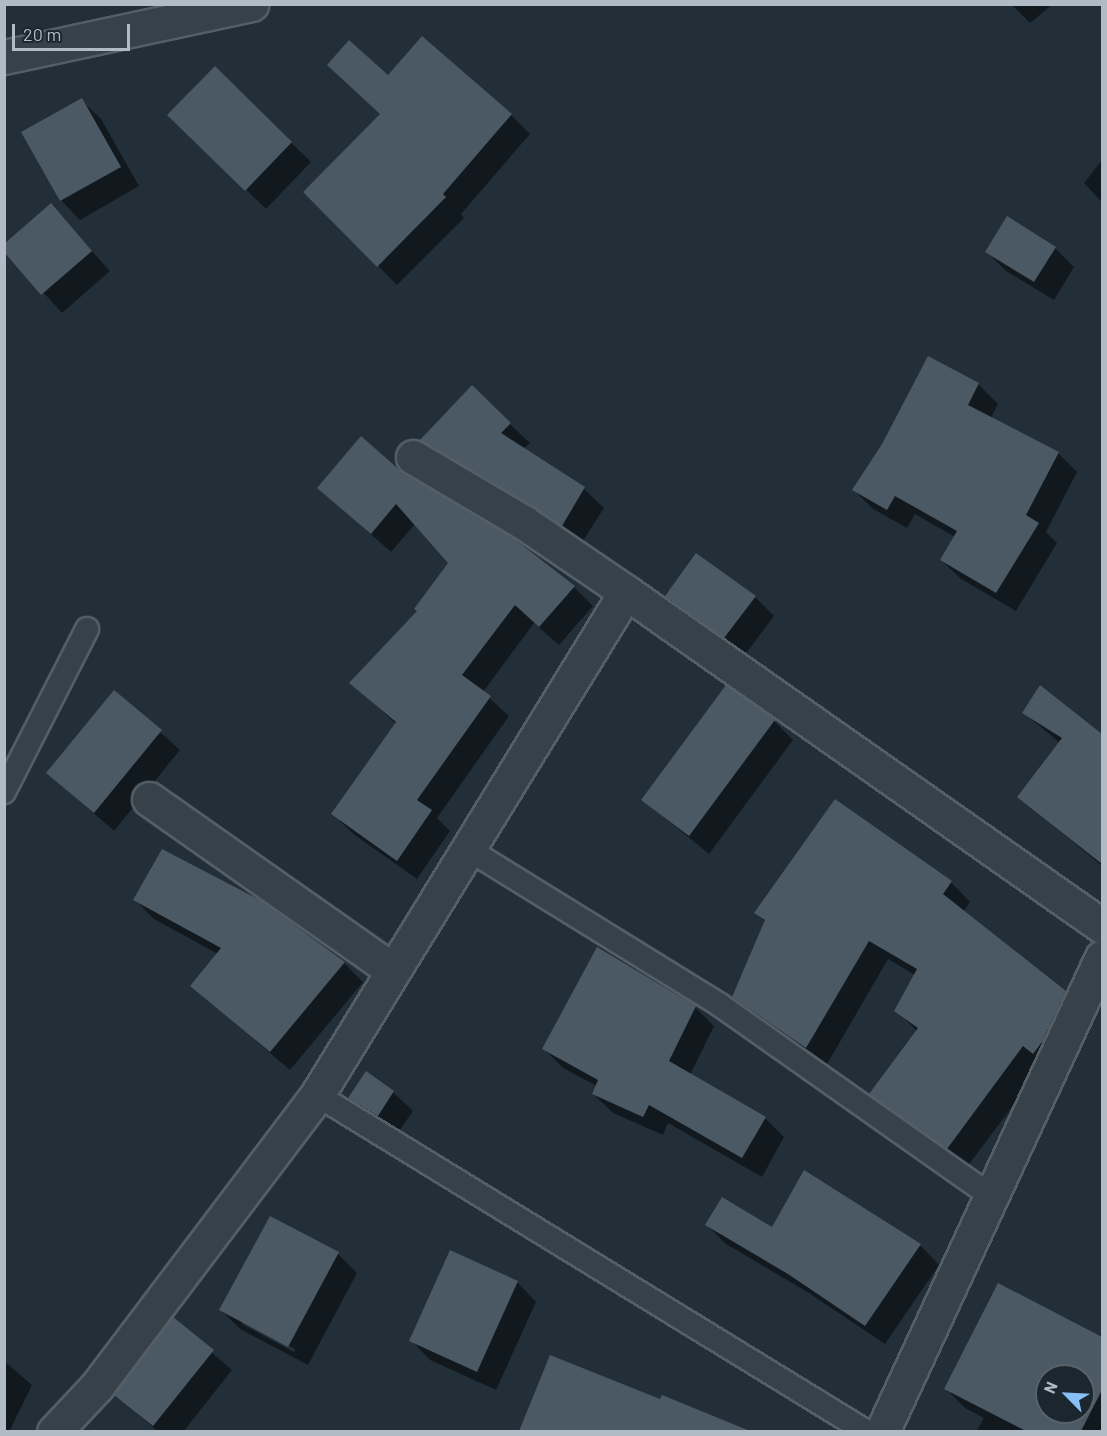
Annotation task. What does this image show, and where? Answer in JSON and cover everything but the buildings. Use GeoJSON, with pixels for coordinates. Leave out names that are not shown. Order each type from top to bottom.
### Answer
{"type":"FeatureCollection","features":[{"type":"Feature","properties":{"kind":"street"},"geometry":{"type":"LineString","coordinates":[[4,57],[201,10],[251,4]]}},
{"type":"Feature","properties":{"kind":"street"},"geometry":{"type":"LineString","coordinates":[[413,457],[523,522],[627,592],[1102,926]]}},
{"type":"Feature","properties":{"kind":"street"},"geometry":{"type":"LineString","coordinates":[[54,1431],[97,1386],[317,1095],[391,969],[627,592]]}},
{"type":"Feature","properties":{"kind":"street"},"geometry":{"type":"LineString","coordinates":[[149,799],[391,969]]}},
{"type":"Feature","properties":{"kind":"street"},"geometry":{"type":"LineString","coordinates":[[882,1431],[1102,957]]}},
{"type":"Feature","properties":{"kind":"lane"},"geometry":{"type":"LineString","coordinates":[[4,792],[87,629]]}},
{"type":"Feature","properties":{"kind":"lane"},"geometry":{"type":"LineString","coordinates":[[466,848],[720,1005],[992,1197]]}},
{"type":"Feature","properties":{"kind":"lane"},"geometry":{"type":"LineString","coordinates":[[317,1095],[867,1431]]}}]}
